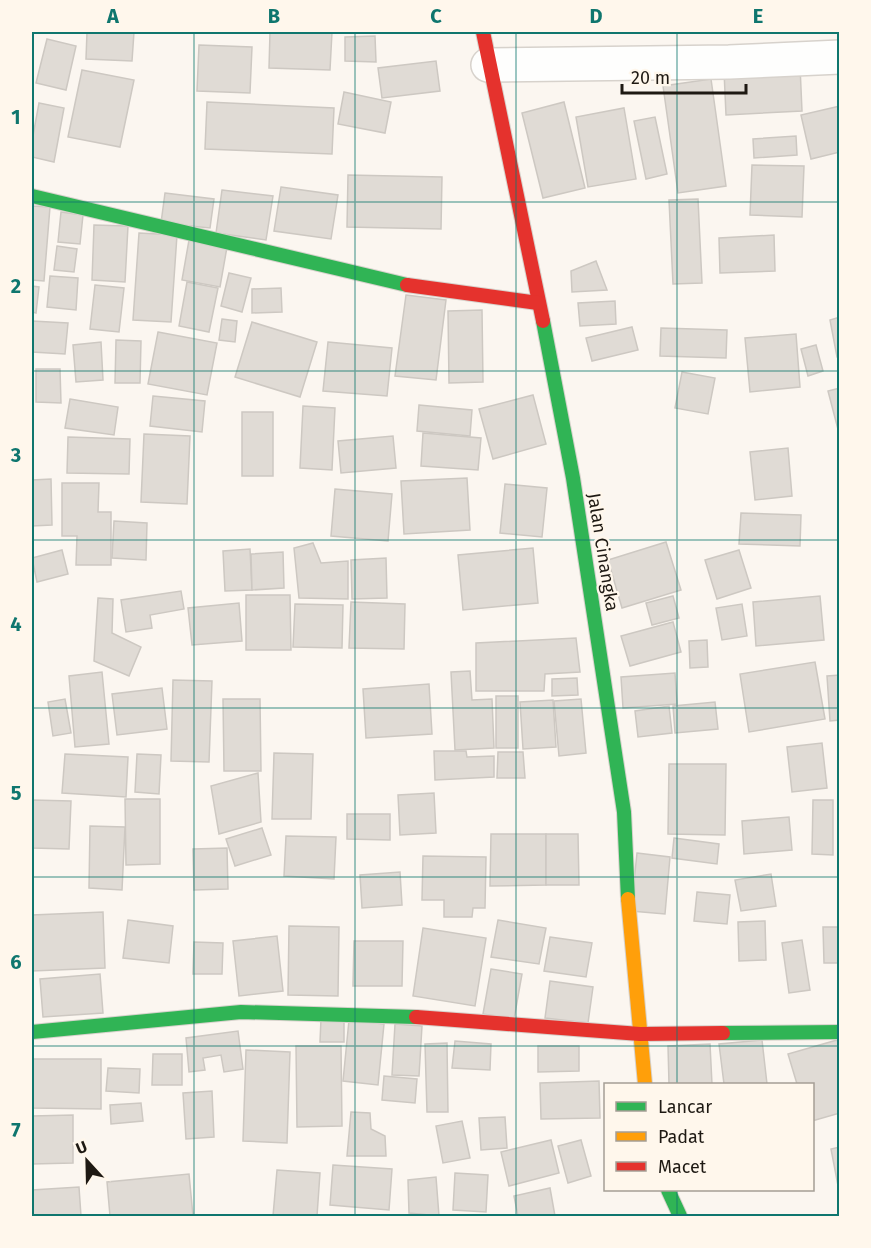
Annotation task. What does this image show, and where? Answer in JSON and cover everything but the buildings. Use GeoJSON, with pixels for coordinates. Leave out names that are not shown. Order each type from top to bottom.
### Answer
{"type":"FeatureCollection","features":[{"type":"Feature","properties":{"kind":"street","name":"Jalan Cinangka"},"geometry":{"type":"LineString","coordinates":[[483,32],[488,65],[555,375],[573,478],[624,812],[629,921],[645,1083]]}},
{"type":"Feature","properties":{"kind":"street"},"geometry":{"type":"LineString","coordinates":[[488,65],[729,62],[840,57]]}},
{"type":"Feature","properties":{"kind":"street"},"geometry":{"type":"LineString","coordinates":[[32,196],[404,285],[538,303]]}},
{"type":"Feature","properties":{"kind":"street"},"geometry":{"type":"LineString","coordinates":[[32,1032],[241,1012],[381,1014],[640,1034],[840,1032]]}},
{"type":"Feature","properties":{"kind":"street"},"geometry":{"type":"LineString","coordinates":[[668,1191],[680,1216]]}},
{"type":"Feature","properties":{"kind":"traffic: fast"},"geometry":{"type":"LineString","coordinates":[[32,196],[407,285]]}},
{"type":"Feature","properties":{"kind":"traffic: fast"},"geometry":{"type":"LineString","coordinates":[[543,321],[573,478],[624,812],[628,899]]}},
{"type":"Feature","properties":{"kind":"traffic: fast"},"geometry":{"type":"LineString","coordinates":[[32,1032],[241,1012],[416,1017]]}},
{"type":"Feature","properties":{"kind":"traffic: fast"},"geometry":{"type":"LineString","coordinates":[[723,1033],[840,1032]]}},
{"type":"Feature","properties":{"kind":"traffic: fast"},"geometry":{"type":"LineString","coordinates":[[668,1191],[680,1216]]}},
{"type":"Feature","properties":{"kind":"traffic: slow"},"geometry":{"type":"LineString","coordinates":[[628,899],[645,1083]]}},
{"type":"Feature","properties":{"kind":"traffic: jam"},"geometry":{"type":"LineString","coordinates":[[483,32],[543,321]]}},
{"type":"Feature","properties":{"kind":"traffic: jam"},"geometry":{"type":"LineString","coordinates":[[407,285],[538,303]]}},
{"type":"Feature","properties":{"kind":"traffic: jam"},"geometry":{"type":"LineString","coordinates":[[416,1017],[640,1034],[723,1033]]}}]}
